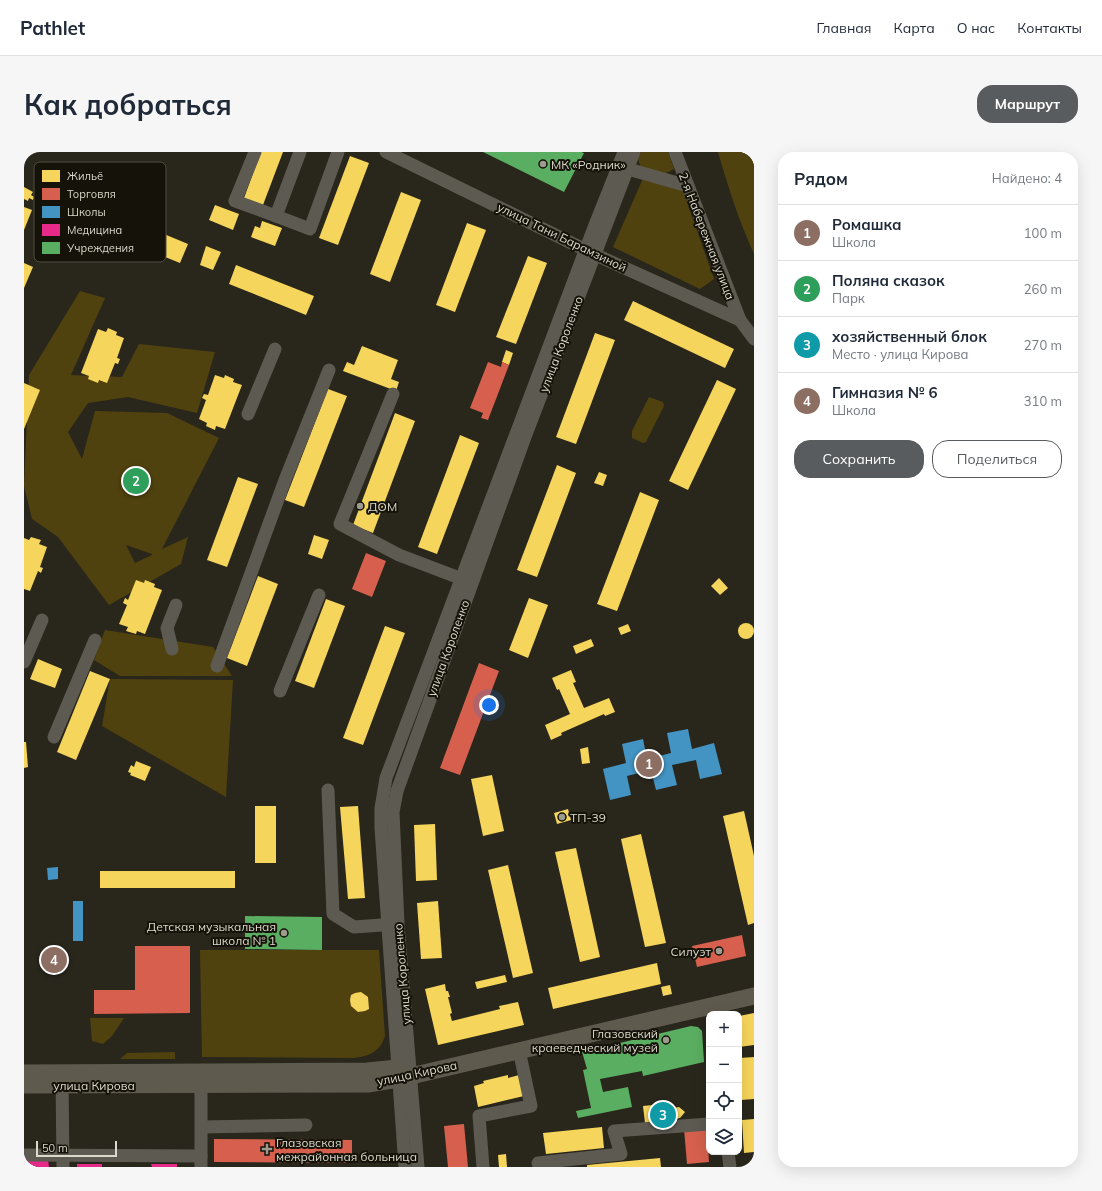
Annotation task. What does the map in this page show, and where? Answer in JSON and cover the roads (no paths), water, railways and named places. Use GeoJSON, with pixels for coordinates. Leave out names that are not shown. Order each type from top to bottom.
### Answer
{"type":"FeatureCollection","features":[{"type":"Feature","properties":{"kind":"main road","name":"улица Кирова"},"geometry":{"type":"LineString","coordinates":[[24,1085],[62,1079],[201,1078],[367,1071],[402,1075],[716,1010],[754,996]]}},
{"type":"Feature","properties":{"kind":"main road","name":"улица Кирова"},"geometry":{"type":"LineString","coordinates":[[24,1073],[62,1079]]}},
{"type":"Feature","properties":{"kind":"street"},"geometry":{"type":"LineString","coordinates":[[255,152],[235,201],[310,229],[338,152]]}},
{"type":"Feature","properties":{"kind":"street"},"geometry":{"type":"LineString","coordinates":[[276,216],[300,152]]}},
{"type":"Feature","properties":{"kind":"street","name":"улица Тани Барамзиной"},"geometry":{"type":"LineString","coordinates":[[386,152],[591,252],[740,320]]}},
{"type":"Feature","properties":{"kind":"street","name":"улица Короленко"},"geometry":{"type":"LineString","coordinates":[[591,252],[593,230],[624,152]]}},
{"type":"Feature","properties":{"kind":"street","name":"улица Короленко"},"geometry":{"type":"LineString","coordinates":[[405,1167],[402,1075],[393,924],[393,812],[397,791],[466,581],[525,437],[591,252],[628,169],[634,152]]}},
{"type":"Feature","properties":{"kind":"street","name":"2-я Набережная улица"},"geometry":{"type":"LineString","coordinates":[[675,152],[740,320]]}},
{"type":"Feature","properties":{"kind":"street"},"geometry":{"type":"LineString","coordinates":[[628,169],[688,186]]}},
{"type":"Feature","properties":{"kind":"street"},"geometry":{"type":"LineString","coordinates":[[740,320],[754,339]]}},
{"type":"Feature","properties":{"kind":"street"},"geometry":{"type":"LineString","coordinates":[[248,414],[275,349]]}},
{"type":"Feature","properties":{"kind":"street"},"geometry":{"type":"LineString","coordinates":[[217,666],[285,480],[329,370]]}},
{"type":"Feature","properties":{"kind":"street"},"geometry":{"type":"LineString","coordinates":[[393,394],[340,524],[399,554],[466,581]]}},
{"type":"Feature","properties":{"kind":"street"},"geometry":{"type":"LineString","coordinates":[[280,691],[319,595]]}},
{"type":"Feature","properties":{"kind":"street"},"geometry":{"type":"LineString","coordinates":[[172,649],[167,628],[176,605]]}},
{"type":"Feature","properties":{"kind":"street"},"geometry":{"type":"LineString","coordinates":[[24,662],[42,620]]}},
{"type":"Feature","properties":{"kind":"street"},"geometry":{"type":"LineString","coordinates":[[54,737],[95,640]]}},
{"type":"Feature","properties":{"kind":"street"},"geometry":{"type":"LineString","coordinates":[[328,790],[333,914],[354,927],[393,924]]}},
{"type":"Feature","properties":{"kind":"street"},"geometry":{"type":"LineString","coordinates":[[483,1167],[479,1116],[530,1106],[519,1050]]}},
{"type":"Feature","properties":{"kind":"street","name":"улица Короленко"},"geometry":{"type":"LineString","coordinates":[[402,1075],[418,1167]]}},
{"type":"Feature","properties":{"kind":"street"},"geometry":{"type":"LineString","coordinates":[[24,1155],[62,1161],[201,1162],[201,1078]]}},
{"type":"Feature","properties":{"kind":"street"},"geometry":{"type":"LineString","coordinates":[[62,1079],[62,1161]]}},
{"type":"Feature","properties":{"kind":"street"},"geometry":{"type":"LineString","coordinates":[[538,1163],[620,1154],[614,1130],[706,1124]]}},
{"type":"Feature","properties":{"kind":"street"},"geometry":{"type":"LineString","coordinates":[[202,1127],[306,1125]]}},
{"type":"Feature","properties":{"kind":"street"},"geometry":{"type":"LineString","coordinates":[[728,1155],[730,1167]]}},
{"type":"Feature","properties":{"kind":"place","name":"МК «Родник»"},"geometry":{"type":"Point","coordinates":[543,164]}},
{"type":"Feature","properties":{"kind":"place","name":"Поляна сказок"},"geometry":{"type":"Point","coordinates":[136,481]}},
{"type":"Feature","properties":{"kind":"place","name":"ДОМ"},"geometry":{"type":"Point","coordinates":[360,506]}},
{"type":"Feature","properties":{"kind":"place","name":"Ромашка"},"geometry":{"type":"Point","coordinates":[649,764]}},
{"type":"Feature","properties":{"kind":"place","name":"ТП-39"},"geometry":{"type":"Point","coordinates":[562,817]}},
{"type":"Feature","properties":{"kind":"place","name":"Детская музыкальная школа № 1"},"geometry":{"type":"Point","coordinates":[284,933]}},
{"type":"Feature","properties":{"kind":"place","name":"Силуэт"},"geometry":{"type":"Point","coordinates":[719,951]}},
{"type":"Feature","properties":{"kind":"place","name":"Гимназия № 6"},"geometry":{"type":"Point","coordinates":[54,960]}},
{"type":"Feature","properties":{"kind":"place","name":"Глазовский краеведческий музей"},"geometry":{"type":"Point","coordinates":[666,1040]}},
{"type":"Feature","properties":{"kind":"place","name":"хозяйственный блок"},"geometry":{"type":"Point","coordinates":[663,1115]}},
{"type":"Feature","properties":{"kind":"place","name":"Глазовская межрайонная больница"},"geometry":{"type":"Point","coordinates":[267,1149]}}]}
